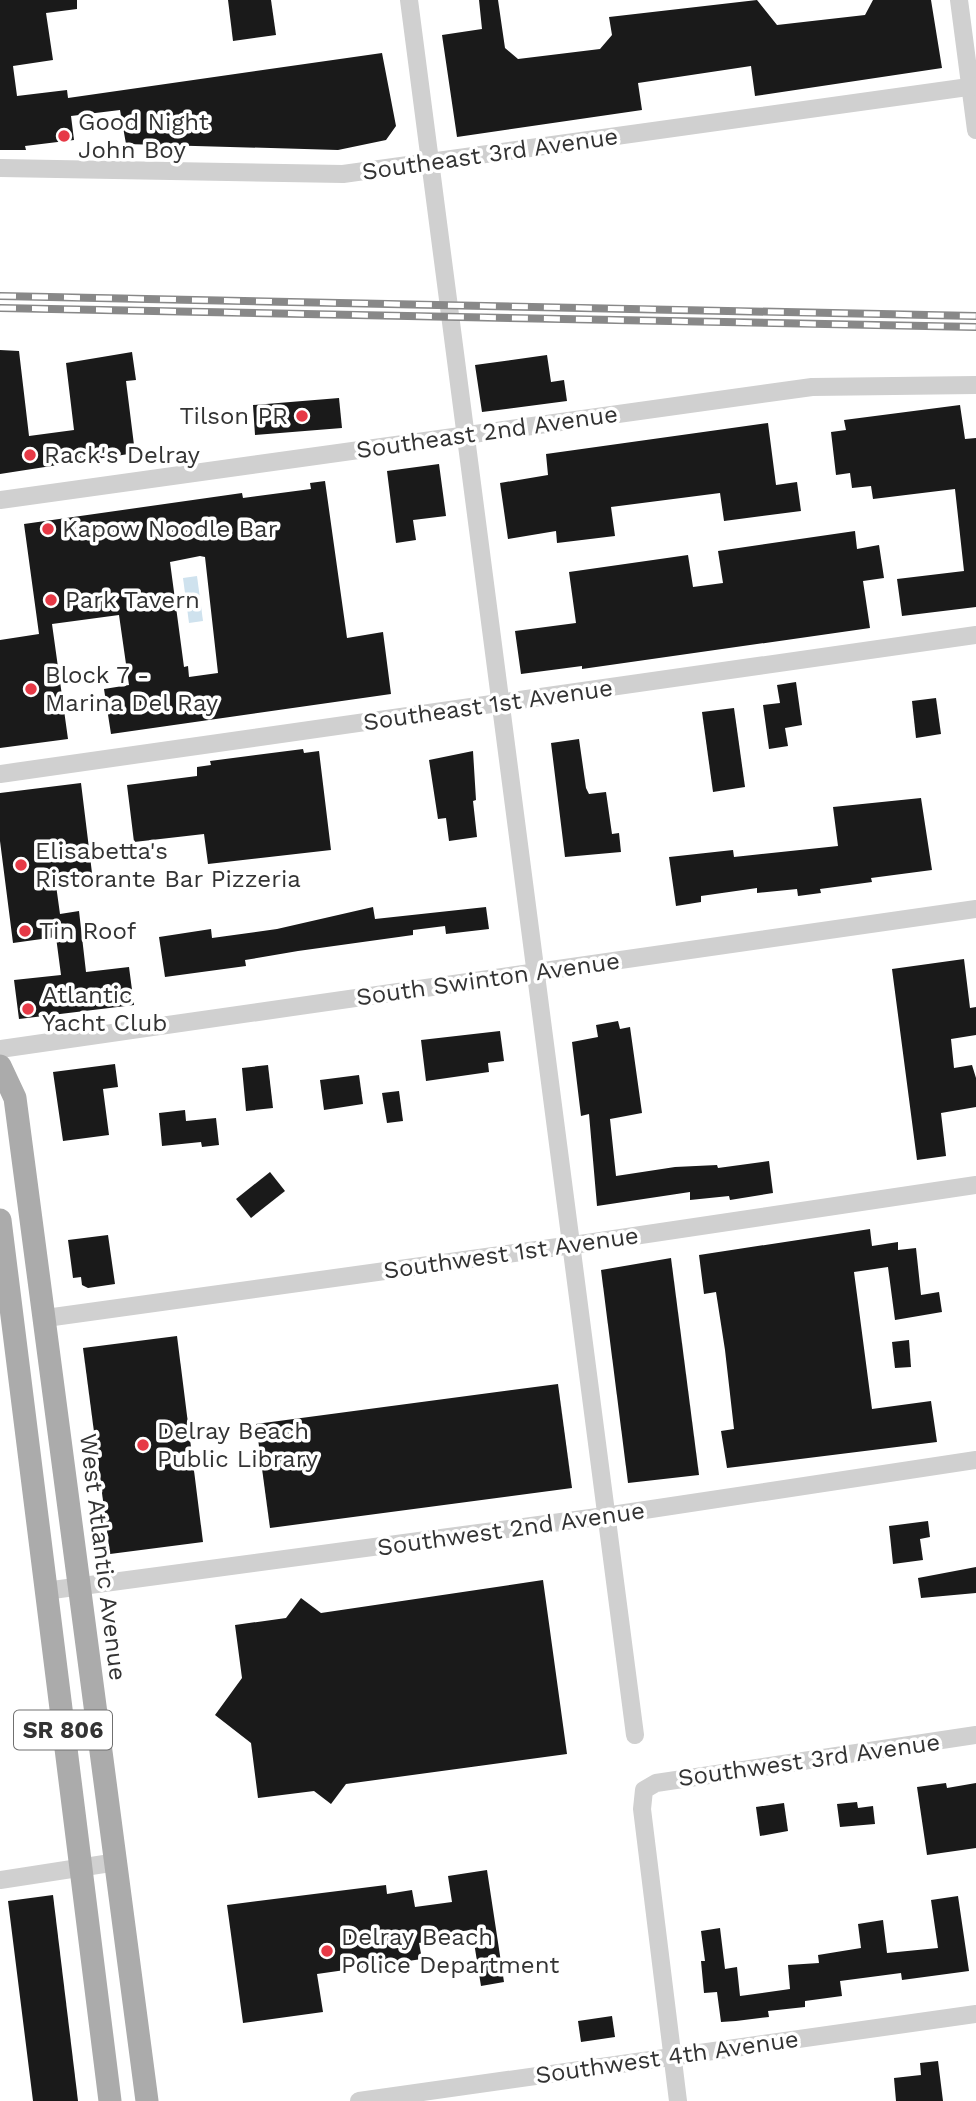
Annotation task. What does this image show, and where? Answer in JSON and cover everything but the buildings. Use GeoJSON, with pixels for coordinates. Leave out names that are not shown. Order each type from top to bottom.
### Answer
{"type":"FeatureCollection","features":[{"type":"Feature","properties":{"kind":"main road","name":"West Atlantic Avenue"},"geometry":{"type":"LineString","coordinates":[[0,1066],[15,1098],[52,1360],[147,2101]]}},
{"type":"Feature","properties":{"kind":"main road","name":"SR 806"},"geometry":{"type":"LineString","coordinates":[[0,1220],[8,1273],[6,1323],[45,1591],[110,2101]]}},
{"type":"Feature","properties":{"kind":"main road"},"geometry":{"type":"LineString","coordinates":[[8,1273],[46,1318]]}},
{"type":"Feature","properties":{"kind":"main road"},"geometry":{"type":"LineString","coordinates":[[6,1323],[52,1360]]}},
{"type":"Feature","properties":{"kind":"main road"},"geometry":{"type":"LineString","coordinates":[[104,2054],[121,2101]]}},
{"type":"Feature","properties":{"kind":"street"},"geometry":{"type":"LineString","coordinates":[[409,0],[569,1246],[635,1735]]}},
{"type":"Feature","properties":{"kind":"street"},"geometry":{"type":"LineString","coordinates":[[959,0],[973,86],[976,130]]}},
{"type":"Feature","properties":{"kind":"street","name":"Southeast 3rd Avenue"},"geometry":{"type":"LineString","coordinates":[[0,168],[343,174],[973,86]]}},
{"type":"Feature","properties":{"kind":"street","name":"Southeast 2nd Avenue"},"geometry":{"type":"LineString","coordinates":[[0,500],[812,387],[976,385]]}},
{"type":"Feature","properties":{"kind":"street","name":"Southeast 1st Avenue"},"geometry":{"type":"LineString","coordinates":[[0,774],[976,635]]}},
{"type":"Feature","properties":{"kind":"street","name":"South Swinton Avenue"},"geometry":{"type":"LineString","coordinates":[[0,1049],[976,909]]}},
{"type":"Feature","properties":{"kind":"street","name":"Southwest 1st Avenue"},"geometry":{"type":"LineString","coordinates":[[46,1318],[569,1246],[976,1185]]}},
{"type":"Feature","properties":{"kind":"street","name":"Southwest 2nd Avenue"},"geometry":{"type":"LineString","coordinates":[[45,1591],[605,1516],[976,1461]]}},
{"type":"Feature","properties":{"kind":"street","name":"Southwest 3rd Avenue"},"geometry":{"type":"LineString","coordinates":[[673,2056],[642,1809],[643,1790],[656,1783],[976,1735]]}},
{"type":"Feature","properties":{"kind":"street"},"geometry":{"type":"LineString","coordinates":[[0,1880],[81,1869],[117,1861]]}},
{"type":"Feature","properties":{"kind":"street","name":"Southwest 4th Avenue"},"geometry":{"type":"LineString","coordinates":[[359,2101],[976,2014]]}},
{"type":"Feature","properties":{"kind":"street"},"geometry":{"type":"LineString","coordinates":[[673,2056],[678,2101]]}},
{"type":"Feature","properties":{"kind":"water"},"geometry":{"type":"Polygon","coordinates":[[[197,576],[203,621],[189,623],[183,578],[197,576]]]}},
{"type":"Feature","properties":{"kind":"railway"},"geometry":{"type":"LineString","coordinates":[[0,296],[976,316]]}},
{"type":"Feature","properties":{"kind":"railway"},"geometry":{"type":"LineString","coordinates":[[0,308],[976,327]]}},
{"type":"Feature","properties":{"kind":"place","name":"Good Night John Boy"},"geometry":{"type":"Point","coordinates":[64,136]}},
{"type":"Feature","properties":{"kind":"place","name":"Tilson PR"},"geometry":{"type":"Point","coordinates":[302,416]}},
{"type":"Feature","properties":{"kind":"place","name":"Rack's Delray"},"geometry":{"type":"Point","coordinates":[30,455]}},
{"type":"Feature","properties":{"kind":"place","name":"Kapow Noodle Bar"},"geometry":{"type":"Point","coordinates":[48,529]}},
{"type":"Feature","properties":{"kind":"place","name":"Park Tavern"},"geometry":{"type":"Point","coordinates":[51,600]}},
{"type":"Feature","properties":{"kind":"place","name":"Block 7 - Marina Del Ray"},"geometry":{"type":"Point","coordinates":[31,689]}},
{"type":"Feature","properties":{"kind":"place","name":"Elisabetta's Ristorante Bar Pizzeria"},"geometry":{"type":"Point","coordinates":[21,865]}},
{"type":"Feature","properties":{"kind":"place","name":"Tin Roof"},"geometry":{"type":"Point","coordinates":[25,931]}},
{"type":"Feature","properties":{"kind":"place","name":"Atlantic Yacht Club"},"geometry":{"type":"Point","coordinates":[28,1009]}},
{"type":"Feature","properties":{"kind":"place","name":"Delray Beach Public Library"},"geometry":{"type":"Point","coordinates":[143,1445]}},
{"type":"Feature","properties":{"kind":"place","name":"Delray Beach Police Department"},"geometry":{"type":"Point","coordinates":[327,1951]}}]}
